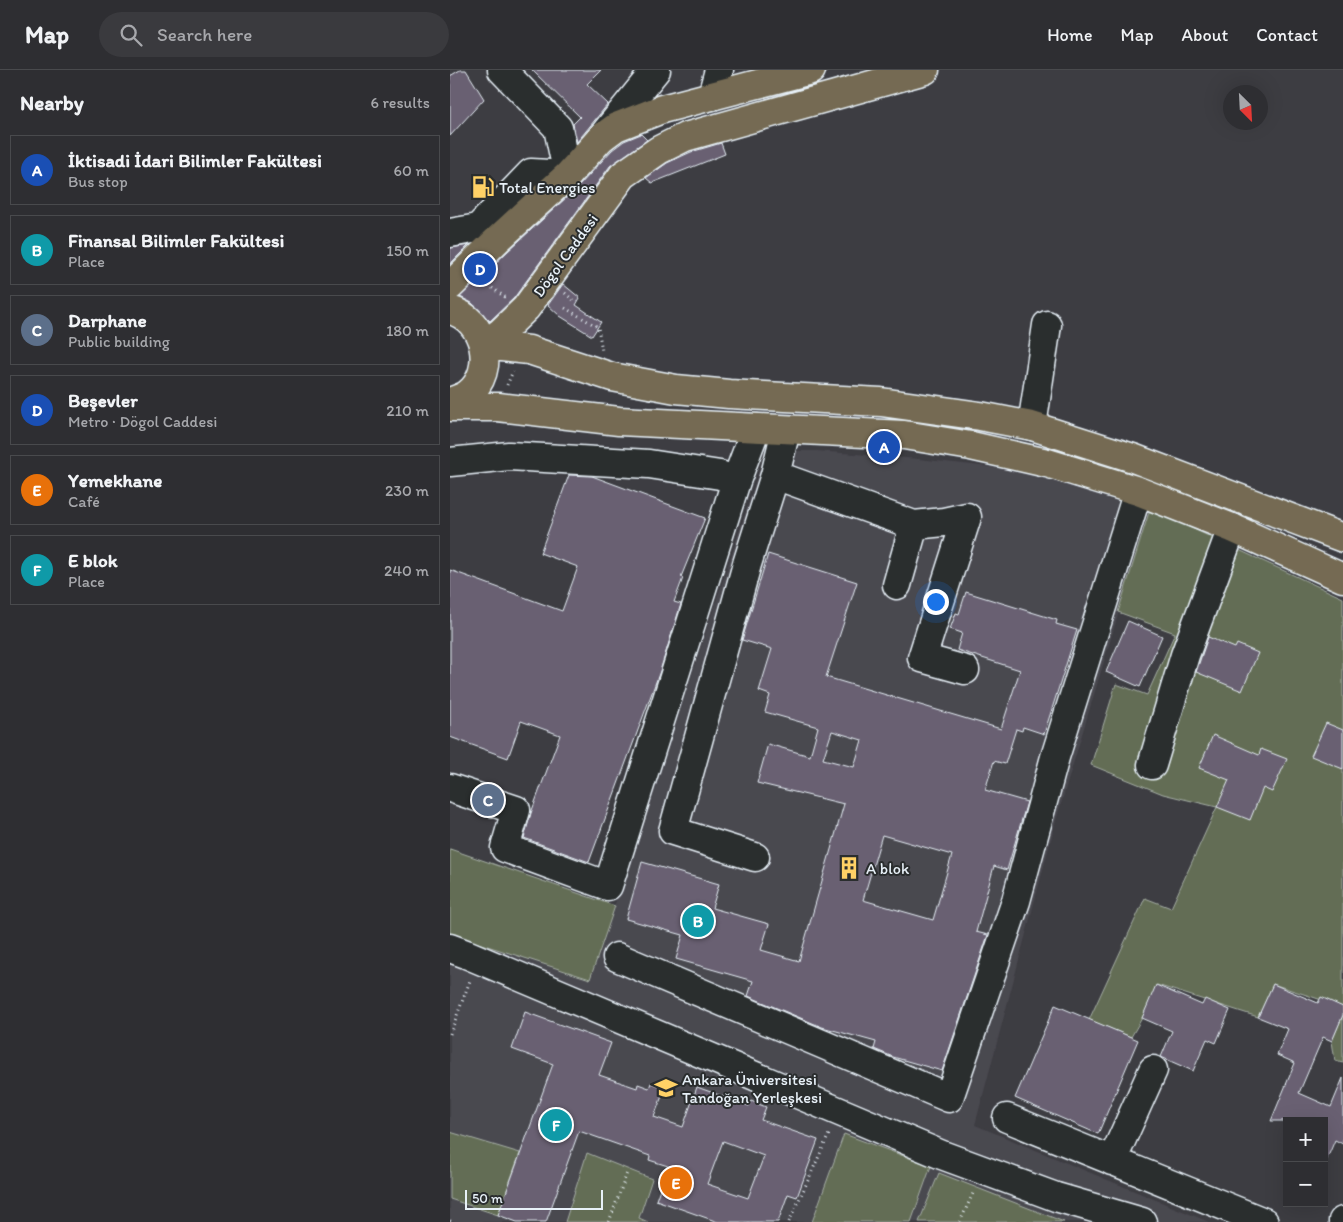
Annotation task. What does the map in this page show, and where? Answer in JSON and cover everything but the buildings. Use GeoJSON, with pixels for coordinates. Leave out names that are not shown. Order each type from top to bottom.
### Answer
{"type":"FeatureCollection","features":[{"type":"Feature","properties":{"kind":"main road"},"geometry":{"type":"LineString","coordinates":[[450,286],[487,234],[568,175],[601,138],[616,128],[662,109],[810,70]]}},
{"type":"Feature","properties":{"kind":"main road","name":"Dögol Caddesi"},"geometry":{"type":"LineString","coordinates":[[483,345],[500,333],[526,308],[622,175],[645,158],[685,137],[925,70]]}},
{"type":"Feature","properties":{"kind":"main road"},"geometry":{"type":"LineString","coordinates":[[712,96],[721,127]]}},
{"type":"Feature","properties":{"kind":"main road"},"geometry":{"type":"LineString","coordinates":[[450,310],[467,319],[478,332],[483,345],[485,360],[482,373],[476,385],[467,395],[450,402]]}},
{"type":"Feature","properties":{"kind":"main road"},"geometry":{"type":"LineString","coordinates":[[483,345],[529,350],[612,377],[676,389],[729,394],[880,402],[980,416],[1032,426],[1132,458],[1343,538]]}},
{"type":"Feature","properties":{"kind":"main road"},"geometry":{"type":"LineString","coordinates":[[450,407],[498,407],[619,421],[904,435],[971,446],[1046,463],[1138,491],[1232,528],[1343,578]]}},
{"type":"Feature","properties":{"kind":"street"},"geometry":{"type":"LineString","coordinates":[[502,70],[558,128],[568,175]]}},
{"type":"Feature","properties":{"kind":"street"},"geometry":{"type":"LineString","coordinates":[[601,138],[656,70]]}},
{"type":"Feature","properties":{"kind":"street"},"geometry":{"type":"LineString","coordinates":[[712,96],[719,70]]}},
{"type":"Feature","properties":{"kind":"street"},"geometry":{"type":"LineString","coordinates":[[450,233],[487,234]]}},
{"type":"Feature","properties":{"kind":"street"},"geometry":{"type":"LineString","coordinates":[[1032,426],[1047,325]]}},
{"type":"Feature","properties":{"kind":"street"},"geometry":{"type":"LineString","coordinates":[[450,788],[516,810],[505,848],[608,886],[736,481],[756,428]]}},
{"type":"Feature","properties":{"kind":"street"},"geometry":{"type":"LineString","coordinates":[[755,857],[673,831],[747,564],[775,475],[786,430]]}},
{"type":"Feature","properties":{"kind":"street"},"geometry":{"type":"LineString","coordinates":[[450,462],[509,456],[649,464],[720,475],[736,481]]}},
{"type":"Feature","properties":{"kind":"street"},"geometry":{"type":"LineString","coordinates":[[775,475],[914,525],[944,522],[967,517],[922,658],[966,670]]}},
{"type":"Feature","properties":{"kind":"street"},"geometry":{"type":"LineString","coordinates":[[617,957],[949,1098],[1016,902],[1055,757],[1138,491]]}},
{"type":"Feature","properties":{"kind":"street"},"geometry":{"type":"LineString","coordinates":[[897,585],[914,525]]}},
{"type":"Feature","properties":{"kind":"street"},"geometry":{"type":"LineString","coordinates":[[1152,765],[1186,655],[1232,528]]}},
{"type":"Feature","properties":{"kind":"street"},"geometry":{"type":"LineString","coordinates":[[450,948],[839,1112],[984,1170],[1056,1197],[1142,1222]]}},
{"type":"Feature","properties":{"kind":"street"},"geometry":{"type":"LineString","coordinates":[[1112,1161],[1152,1070]]}},
{"type":"Feature","properties":{"kind":"street"},"geometry":{"type":"LineString","coordinates":[[1007,1118],[1264,1222]]}},
{"type":"Feature","properties":{"kind":"path"},"geometry":{"type":"LineString","coordinates":[[480,279],[506,298]]}},
{"type":"Feature","properties":{"kind":"path"},"geometry":{"type":"LineString","coordinates":[[565,308],[598,327]]}},
{"type":"Feature","properties":{"kind":"path"},"geometry":{"type":"LineString","coordinates":[[504,391],[516,366]]}},
{"type":"Feature","properties":{"kind":"path"},"geometry":{"type":"LineString","coordinates":[[450,1034],[478,959]]}},
{"type":"Feature","properties":{"kind":"path"},"geometry":{"type":"LineString","coordinates":[[789,1222],[839,1112]]}},
{"type":"Feature","properties":{"kind":"path"},"geometry":{"type":"LineString","coordinates":[[960,1222],[984,1170]]}},
{"type":"Feature","properties":{"kind":"path"},"geometry":{"type":"LineString","coordinates":[[609,1222],[627,1173]]}},
{"type":"Feature","properties":{"kind":"path"},"geometry":{"type":"LineString","coordinates":[[450,1221],[454,1222]]}},
{"type":"Feature","properties":{"kind":"shaded area"},"geometry":{"type":"Polygon","coordinates":[[[766,451],[817,451],[918,459],[1035,472],[1150,509],[1057,817],[975,1125],[1209,1222],[450,1222],[450,934],[590,979],[766,451]]]}},
{"type":"Feature","properties":{"kind":"green space"},"geometry":{"type":"Polygon","coordinates":[[[1150,509],[1343,598],[1343,1007],[1273,984],[1258,1017],[1157,985],[1131,1037],[1089,1020],[1145,898],[1171,908],[1217,807],[1163,794],[1091,765],[1116,684],[1147,695],[1175,633],[1118,612],[1150,509]]]}},
{"type":"Feature","properties":{"kind":"green space"},"geometry":{"type":"Polygon","coordinates":[[[450,849],[615,906],[590,979],[450,934],[450,849]]]}},
{"type":"Feature","properties":{"kind":"green space"},"geometry":{"type":"Polygon","coordinates":[[[1343,1015],[1343,1063],[1335,1061],[1332,1041],[1343,1015]]]}},
{"type":"Feature","properties":{"kind":"green space"},"geometry":{"type":"Polygon","coordinates":[[[450,1132],[520,1153],[498,1215],[450,1199],[450,1132]]]}},
{"type":"Feature","properties":{"kind":"green space"},"geometry":{"type":"Polygon","coordinates":[[[844,1134],[931,1166],[911,1222],[812,1222],[844,1134]]]}},
{"type":"Feature","properties":{"kind":"green space"},"geometry":{"type":"Polygon","coordinates":[[[587,1153],[652,1179],[639,1218],[648,1222],[565,1222],[587,1153]]]}},
{"type":"Feature","properties":{"kind":"green space"},"geometry":{"type":"Polygon","coordinates":[[[939,1173],[1064,1222],[919,1222],[939,1173]]]}},
{"type":"Feature","properties":{"kind":"place","name":"Total Energies"},"geometry":{"type":"Point","coordinates":[483,187]}},
{"type":"Feature","properties":{"kind":"place","name":"Beşevler"},"geometry":{"type":"Point","coordinates":[480,269]}},
{"type":"Feature","properties":{"kind":"place","name":"İktisadi İdari Bilimler Fakültesi"},"geometry":{"type":"Point","coordinates":[884,447]}},
{"type":"Feature","properties":{"kind":"place","name":"Darphane"},"geometry":{"type":"Point","coordinates":[488,800]}},
{"type":"Feature","properties":{"kind":"place","name":"A blok"},"geometry":{"type":"Point","coordinates":[849,868]}},
{"type":"Feature","properties":{"kind":"place","name":"Finansal Bilimler Fakültesi"},"geometry":{"type":"Point","coordinates":[698,921]}},
{"type":"Feature","properties":{"kind":"place","name":"Ankara Üniversitesi Tandoğan Yerleşkesi"},"geometry":{"type":"Point","coordinates":[666,1088]}},
{"type":"Feature","properties":{"kind":"place","name":"E blok"},"geometry":{"type":"Point","coordinates":[556,1125]}},
{"type":"Feature","properties":{"kind":"place","name":"Yemekhane"},"geometry":{"type":"Point","coordinates":[676,1183]}}]}
